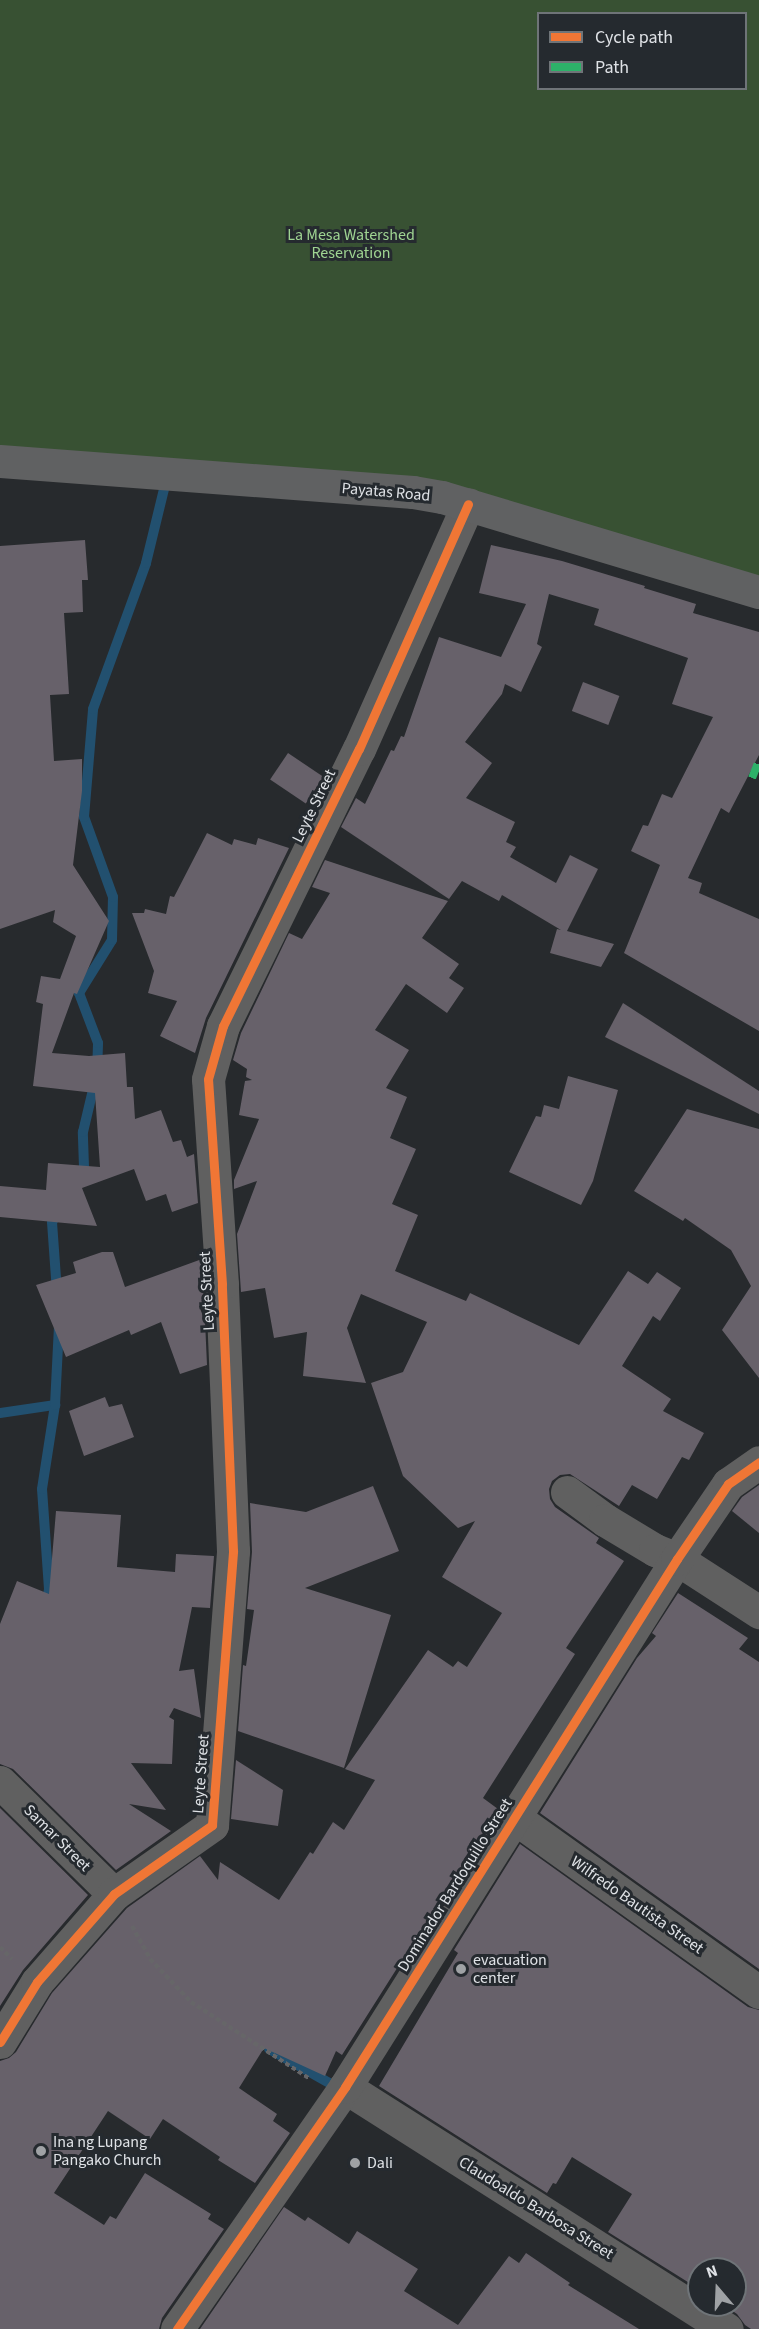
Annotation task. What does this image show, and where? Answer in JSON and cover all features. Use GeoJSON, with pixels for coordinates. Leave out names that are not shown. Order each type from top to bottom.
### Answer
{"type":"FeatureCollection","features":[{"type":"Feature","properties":{"kind":"main road","name":"Payatas Road"},"geometry":{"type":"LineString","coordinates":[[0,461],[413,492],[468,504],[759,592]]}},
{"type":"Feature","properties":{"kind":"street","name":"Leyte Street"},"geometry":{"type":"LineString","coordinates":[[0,2042],[37,1982],[114,1894],[212,1825],[233,1551],[222,1284],[208,1079],[223,1026],[359,749],[468,504]]}},
{"type":"Feature","properties":{"kind":"street","name":"Dominador Bardoquillo Street"},"geometry":{"type":"LineString","coordinates":[[177,2329],[342,2091],[677,1559],[728,1484],[759,1462]]}},
{"type":"Feature","properties":{"kind":"street"},"geometry":{"type":"LineString","coordinates":[[567,1492],[605,1520],[655,1550],[677,1559],[759,1612]]}},
{"type":"Feature","properties":{"kind":"street","name":"Samar Street"},"geometry":{"type":"LineString","coordinates":[[0,1782],[114,1894]]}},
{"type":"Feature","properties":{"kind":"street","name":"Wilfredo Bautista Street"},"geometry":{"type":"LineString","coordinates":[[515,1818],[759,1992]]}},
{"type":"Feature","properties":{"kind":"street","name":"Claudoaldo Barbosa Street"},"geometry":{"type":"LineString","coordinates":[[342,2091],[727,2329]]}},
{"type":"Feature","properties":{"kind":"path"},"geometry":{"type":"LineString","coordinates":[[114,1894],[150,1959],[191,2002],[289,2067],[342,2091]]}},
{"type":"Feature","properties":{"kind":"green space","name":"La Mesa Watershed Reservation"},"geometry":{"type":"Polygon","coordinates":[[[0,0],[759,0],[759,592],[468,504],[0,459],[0,0]]]}},
{"type":"Feature","properties":{"kind":"building"},"geometry":{"type":"Polygon","coordinates":[[[85,540],[88,580],[82,580],[83,612],[64,613],[69,694],[50,695],[54,761],[82,759],[82,791],[73,865],[109,921],[77,994],[74,993],[52,1053],[89,1056],[125,1053],[127,1087],[133,1087],[135,1119],[161,1110],[173,1142],[181,1140],[187,1157],[194,1154],[198,1203],[172,1212],[166,1194],[146,1201],[134,1169],[82,1188],[97,1226],[0,1217],[0,1186],[46,1190],[48,1163],[100,1167],[95,1093],[33,1086],[43,1004],[36,1002],[41,976],[60,979],[76,936],[53,922],[55,910],[0,929],[0,546],[85,540]]]}},
{"type":"Feature","properties":{"kind":"building"},"geometry":{"type":"Polygon","coordinates":[[[491,545],[562,561],[645,586],[644,588],[696,604],[693,613],[759,632],[759,755],[729,813],[721,808],[688,878],[702,883],[699,893],[759,919],[759,1031],[624,953],[660,865],[631,851],[643,825],[648,826],[662,794],[672,798],[713,717],[672,704],[688,658],[594,625],[599,609],[549,594],[537,644],[542,647],[521,692],[505,684],[502,694],[465,742],[492,763],[466,798],[515,822],[506,842],[516,847],[510,857],[556,883],[570,855],[598,869],[567,931],[614,944],[601,967],[550,953],[557,929],[561,930],[502,895],[499,901],[462,881],[449,899],[341,827],[356,798],[365,804],[391,750],[394,751],[401,736],[404,737],[439,637],[501,657],[526,604],[479,593],[491,545]]]}},
{"type":"Feature","properties":{"kind":"building"},"geometry":{"type":"Polygon","coordinates":[[[583,682],[619,696],[608,725],[572,711],[583,682]]]}},
{"type":"Feature","properties":{"kind":"building"},"geometry":{"type":"Polygon","coordinates":[[[288,753],[324,777],[306,804],[270,780],[288,753]]]}},
{"type":"Feature","properties":{"kind":"building"},"geometry":{"type":"Polygon","coordinates":[[[207,833],[232,845],[234,839],[256,845],[258,838],[289,848],[206,1018],[195,1053],[160,1036],[177,1001],[148,993],[154,971],[132,913],[144,913],[145,909],[166,914],[170,896],[174,897],[207,833]]]}},
{"type":"Feature","properties":{"kind":"building"},"geometry":{"type":"Polygon","coordinates":[[[325,860],[448,901],[422,938],[459,964],[449,978],[464,988],[447,1013],[406,984],[375,1030],[409,1050],[386,1088],[407,1097],[390,1138],[416,1149],[392,1204],[418,1215],[395,1271],[466,1301],[470,1293],[579,1345],[628,1271],[648,1284],[657,1272],[681,1288],[660,1321],[653,1316],[622,1366],[671,1399],[663,1411],[704,1433],[689,1460],[682,1457],[657,1499],[632,1485],[619,1506],[570,1474],[560,1475],[552,1481],[549,1489],[550,1499],[555,1507],[599,1538],[596,1543],[624,1561],[566,1648],[575,1654],[483,1798],[498,1809],[342,2055],[336,2051],[325,2076],[264,2048],[239,2088],[277,2114],[273,2121],[290,2133],[255,2183],[218,2160],[220,2157],[163,2119],[150,2139],[108,2111],[54,2193],[104,2225],[110,2216],[116,2219],[145,2173],[211,2214],[208,2219],[224,2229],[162,2318],[159,2329],[0,2329],[0,2061],[16,2052],[52,1993],[127,1908],[200,1856],[218,1880],[220,1862],[279,1900],[310,1852],[313,1854],[333,1822],[344,1830],[375,1780],[345,1769],[428,1650],[453,1667],[458,1661],[467,1667],[502,1613],[442,1577],[475,1521],[458,1528],[403,1476],[371,1383],[403,1372],[427,1322],[361,1294],[347,1328],[366,1383],[303,1376],[307,1332],[274,1338],[265,1288],[241,1292],[237,1234],[257,1181],[234,1189],[234,1180],[259,1119],[239,1115],[245,1081],[252,1080],[246,1077],[247,1069],[233,1060],[241,1033],[289,933],[302,939],[330,893],[312,887],[325,860]]]}},
{"type":"Feature","properties":{"kind":"building"},"geometry":{"type":"Polygon","coordinates":[[[623,1003],[759,1091],[759,1114],[605,1037],[623,1003]]]}},
{"type":"Feature","properties":{"kind":"building"},"geometry":{"type":"Polygon","coordinates":[[[568,1076],[618,1090],[593,1181],[581,1205],[509,1172],[536,1116],[541,1117],[544,1105],[559,1109],[568,1076]]]}},
{"type":"Feature","properties":{"kind":"building"},"geometry":{"type":"Polygon","coordinates":[[[687,1109],[759,1129],[759,1378],[722,1330],[751,1286],[731,1250],[685,1218],[683,1221],[634,1191],[687,1109]]]}},
{"type":"Feature","properties":{"kind":"building"},"geometry":{"type":"Polygon","coordinates":[[[102,1252],[113,1252],[125,1287],[202,1259],[204,1304],[199,1306],[205,1321],[207,1365],[180,1374],[161,1322],[131,1335],[129,1330],[66,1357],[36,1285],[76,1273],[73,1262],[102,1252]]]}},
{"type":"Feature","properties":{"kind":"building"},"geometry":{"type":"Polygon","coordinates":[[[105,1397],[109,1407],[122,1404],[134,1437],[84,1456],[69,1411],[105,1397]]]}},
{"type":"Feature","properties":{"kind":"building"},"geometry":{"type":"Polygon","coordinates":[[[759,1485],[759,1533],[732,1511],[742,1497],[759,1485]]]}},
{"type":"Feature","properties":{"kind":"building"},"geometry":{"type":"Polygon","coordinates":[[[373,1486],[399,1551],[305,1588],[391,1615],[344,1768],[238,1731],[243,1665],[246,1666],[254,1610],[247,1609],[252,1552],[250,1503],[306,1512],[373,1486]]]}},
{"type":"Feature","properties":{"kind":"building"},"geometry":{"type":"Polygon","coordinates":[[[56,1511],[121,1515],[117,1567],[175,1572],[176,1554],[214,1556],[210,1608],[192,1607],[179,1671],[194,1669],[201,1718],[174,1708],[169,1717],[174,1720],[172,1764],[131,1763],[166,1810],[129,1804],[171,1831],[116,1870],[13,1769],[0,1764],[0,1624],[17,1581],[49,1594],[56,1511]]]}},
{"type":"Feature","properties":{"kind":"building"},"geometry":{"type":"Polygon","coordinates":[[[678,1593],[748,1638],[739,1649],[759,1662],[759,1969],[540,1813],[637,1658],[656,1636],[652,1633],[678,1593]]]}},
{"type":"Feature","properties":{"kind":"building"},"geometry":{"type":"Polygon","coordinates":[[[236,1760],[283,1790],[278,1826],[231,1819],[236,1760]]]}},
{"type":"Feature","properties":{"kind":"building"},"geometry":{"type":"Polygon","coordinates":[[[0,1808],[88,1895],[23,1970],[0,2006],[0,1808]]]}},
{"type":"Feature","properties":{"kind":"building"},"geometry":{"type":"Polygon","coordinates":[[[520,1844],[748,2007],[759,2010],[759,2329],[751,2329],[739,2317],[747,2317],[747,2257],[687,2257],[687,2281],[608,2232],[632,2194],[572,2157],[556,2184],[553,2183],[547,2193],[379,2086],[458,1953],[454,1950],[520,1844]]]}},
{"type":"Feature","properties":{"kind":"building"},"geometry":{"type":"Polygon","coordinates":[[[284,2207],[305,2221],[308,2217],[349,2244],[357,2231],[418,2269],[404,2291],[458,2325],[509,2256],[519,2263],[526,2253],[570,2283],[568,2285],[639,2329],[200,2329],[284,2207]]]}},
{"type":"Feature","properties":{"kind":"waterway"},"geometry":{"type":"LineString","coordinates":[[79,1176],[84,1167],[83,1132],[97,1073],[98,1043],[79,993],[112,940],[113,897],[84,817],[93,709],[146,563],[167,477]]}},
{"type":"Feature","properties":{"kind":"waterway"},"geometry":{"type":"LineString","coordinates":[[57,1292],[52,1222],[59,1211]]}},
{"type":"Feature","properties":{"kind":"waterway"},"geometry":{"type":"LineString","coordinates":[[46,1605],[49,1589],[42,1489],[55,1405],[59,1325]]}},
{"type":"Feature","properties":{"kind":"waterway"},"geometry":{"type":"LineString","coordinates":[[0,1413],[55,1405]]}},
{"type":"Feature","properties":{"kind":"waterway"},"geometry":{"type":"LineString","coordinates":[[269,2049],[333,2085]]}},
{"type":"Feature","properties":{"kind":"marked path"},"geometry":{"type":"LineString","coordinates":[[752,778],[759,761]]}},
{"type":"Feature","properties":{"kind":"cycle path"},"geometry":{"type":"LineString","coordinates":[[0,2042],[37,1982],[114,1894],[212,1825],[233,1551],[222,1284],[208,1079],[223,1026],[359,749],[468,504]]}},
{"type":"Feature","properties":{"kind":"cycle path"},"geometry":{"type":"LineString","coordinates":[[177,2329],[345,2087],[677,1559],[728,1484],[759,1462]]}},
{"type":"Feature","properties":{"kind":"place","name":"evacuation center"},"geometry":{"type":"Point","coordinates":[461,1969]}},
{"type":"Feature","properties":{"kind":"place","name":"Ina ng Lupang Pangako Church"},"geometry":{"type":"Point","coordinates":[41,2151]}},
{"type":"Feature","properties":{"kind":"place","name":"Dali"},"geometry":{"type":"Point","coordinates":[355,2163]}}]}
